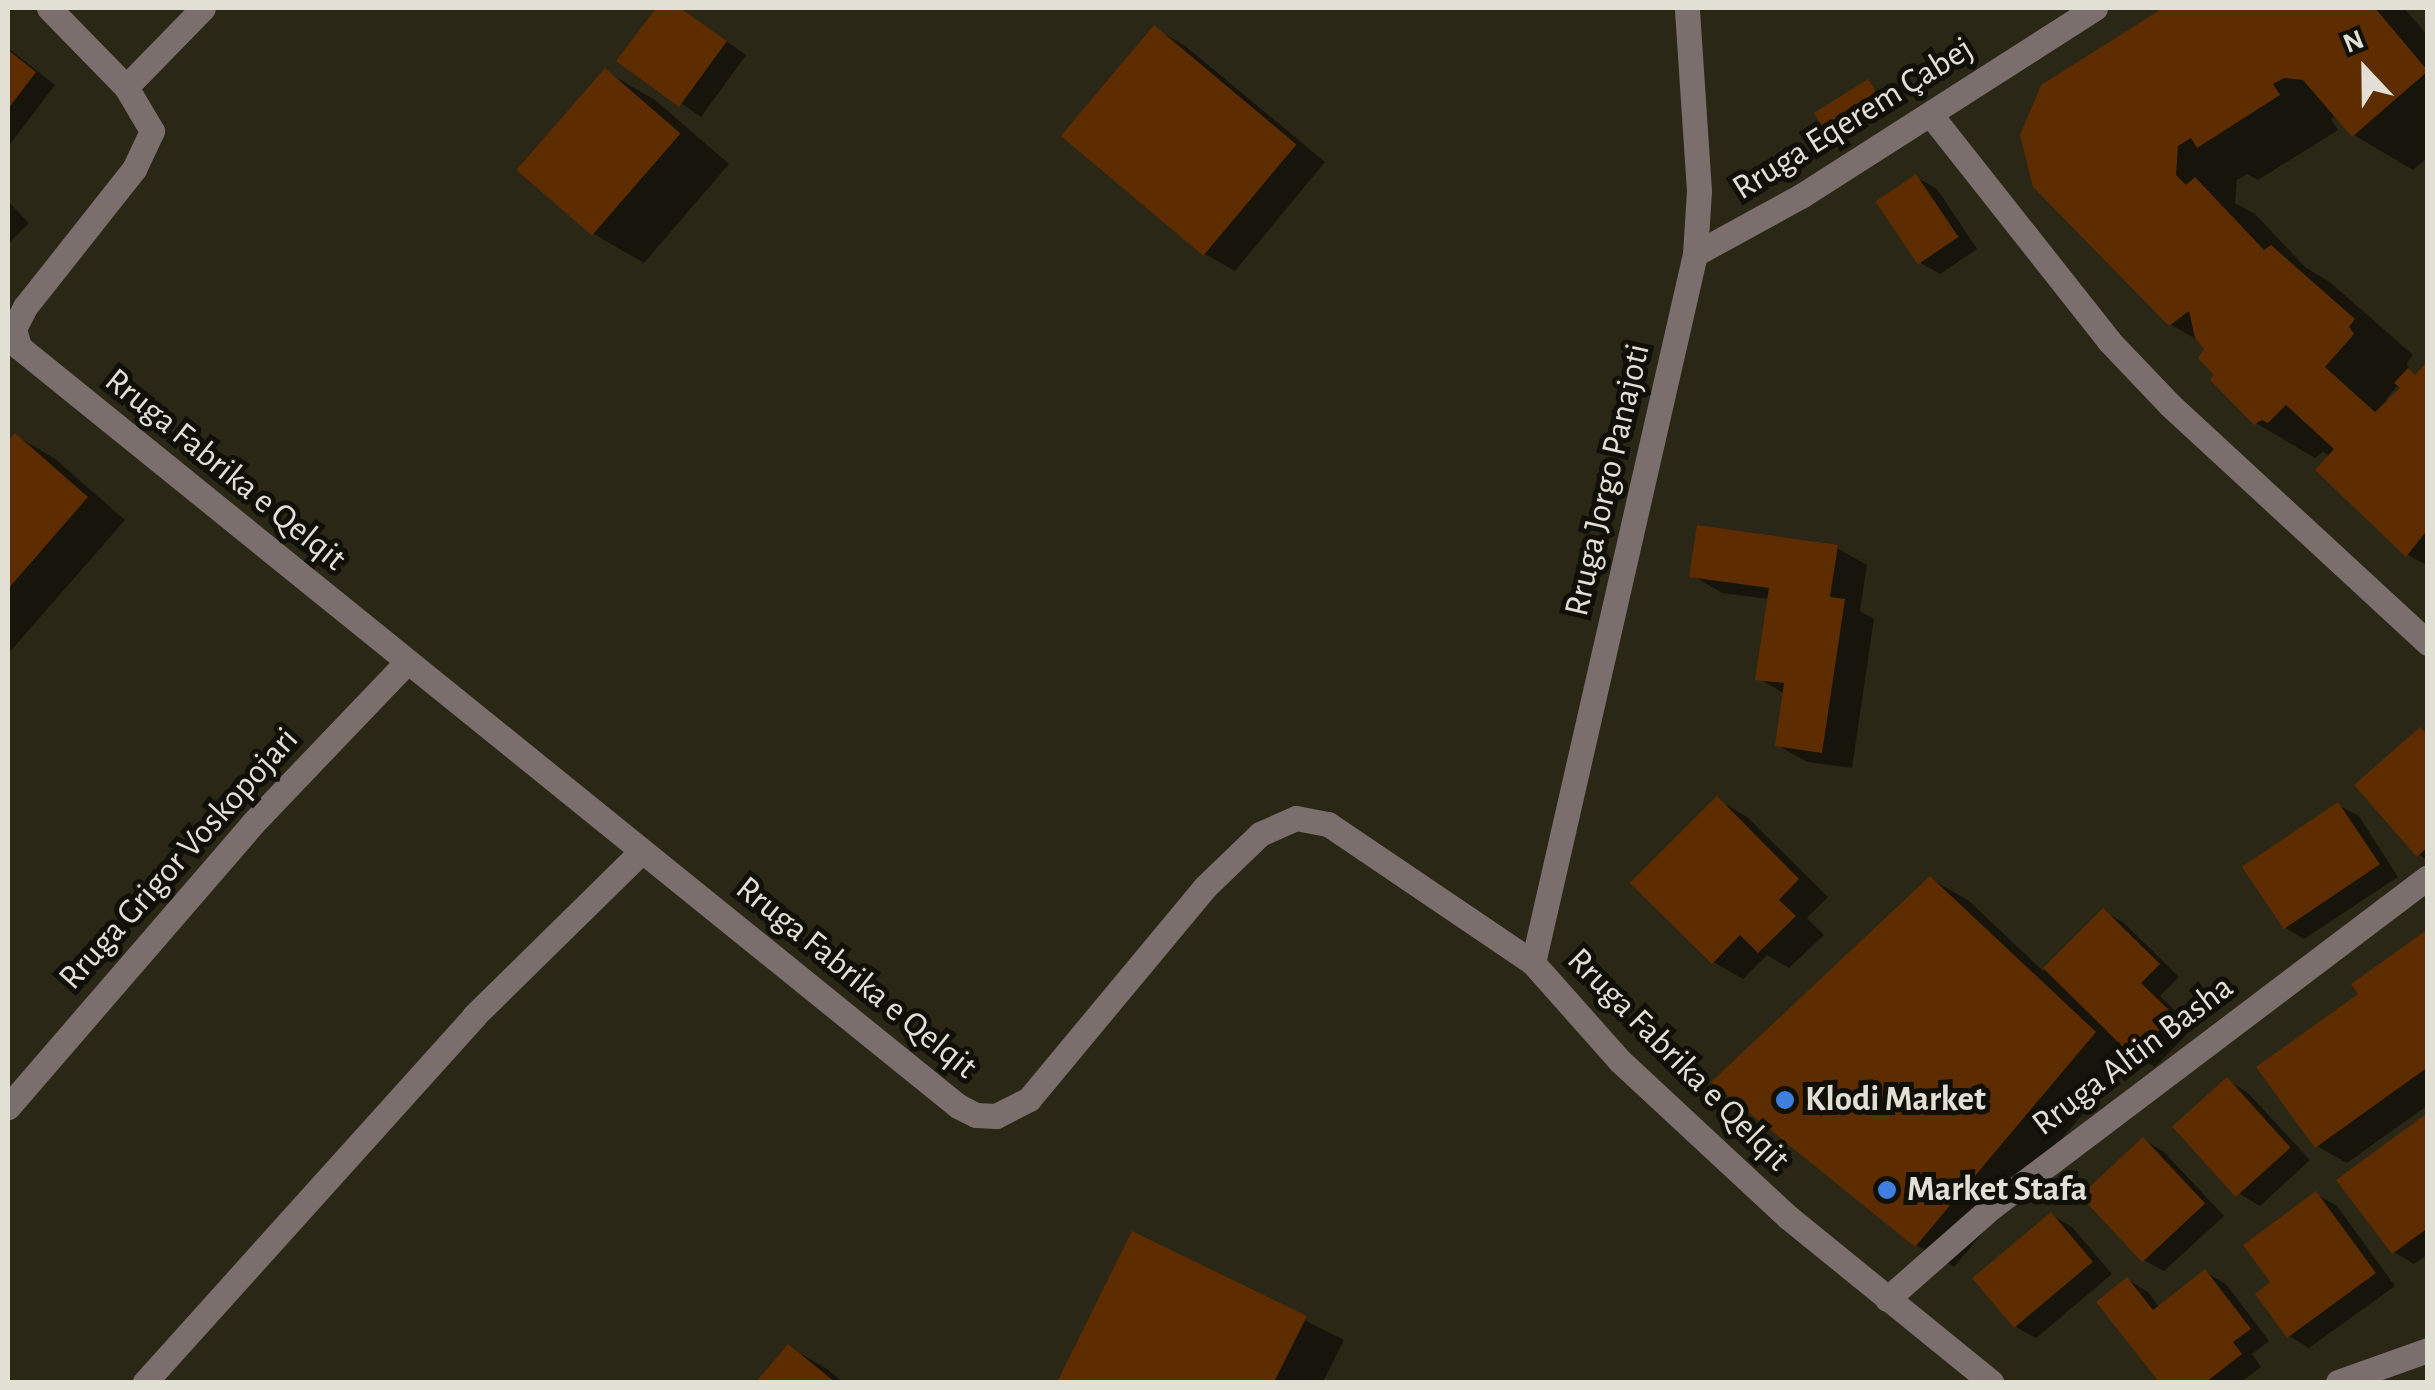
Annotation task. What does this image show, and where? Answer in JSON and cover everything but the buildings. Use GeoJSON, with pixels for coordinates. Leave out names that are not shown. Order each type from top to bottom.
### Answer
{"type":"FeatureCollection","features":[{"type":"Feature","properties":{"kind":"street","name":"Rruga Fabrika e Qelqit"},"geometry":{"type":"LineString","coordinates":[[49,8],[126,87],[152,131],[145,150],[24,306],[14,330],[20,347],[958,1106],[976,1115],[996,1116],[1029,1099],[1205,887],[1260,834],[1296,818],[1328,824],[1533,964],[1620,1061],[1681,1119],[1887,1300],[1992,1382]]}},
{"type":"Feature","properties":{"kind":"street"},"geometry":{"type":"LineString","coordinates":[[126,87],[203,8]]}},
{"type":"Feature","properties":{"kind":"street","name":"Rruga Jorgo Panajoti"},"geometry":{"type":"LineString","coordinates":[[1533,964],[1695,254],[1699,191],[1687,8]]}},
{"type":"Feature","properties":{"kind":"street","name":"Rruga Eqerem Çabej"},"geometry":{"type":"LineString","coordinates":[[1695,254],[1801,196],[2095,8]]}},
{"type":"Feature","properties":{"kind":"street"},"geometry":{"type":"LineString","coordinates":[[1930,114],[2109,341],[2170,405],[2428,643]]}},
{"type":"Feature","properties":{"kind":"street","name":"Rruga Grigor Voskopojari"},"geometry":{"type":"LineString","coordinates":[[8,1106],[253,823],[406,662]]}},
{"type":"Feature","properties":{"kind":"street"},"geometry":{"type":"LineString","coordinates":[[145,1382],[474,1016],[642,852]]}},
{"type":"Feature","properties":{"kind":"street","name":"Rruga Altin Basha"},"geometry":{"type":"LineString","coordinates":[[1887,1300],[1993,1206],[2428,877]]}},
{"type":"Feature","properties":{"kind":"street"},"geometry":{"type":"LineString","coordinates":[[2338,1382],[2428,1350]]}},
{"type":"Feature","properties":{"kind":"place","name":"Klodi Market"},"geometry":{"type":"Point","coordinates":[1785,1100]}},
{"type":"Feature","properties":{"kind":"place","name":"Market Stafa"},"geometry":{"type":"Point","coordinates":[1887,1190]}}]}
